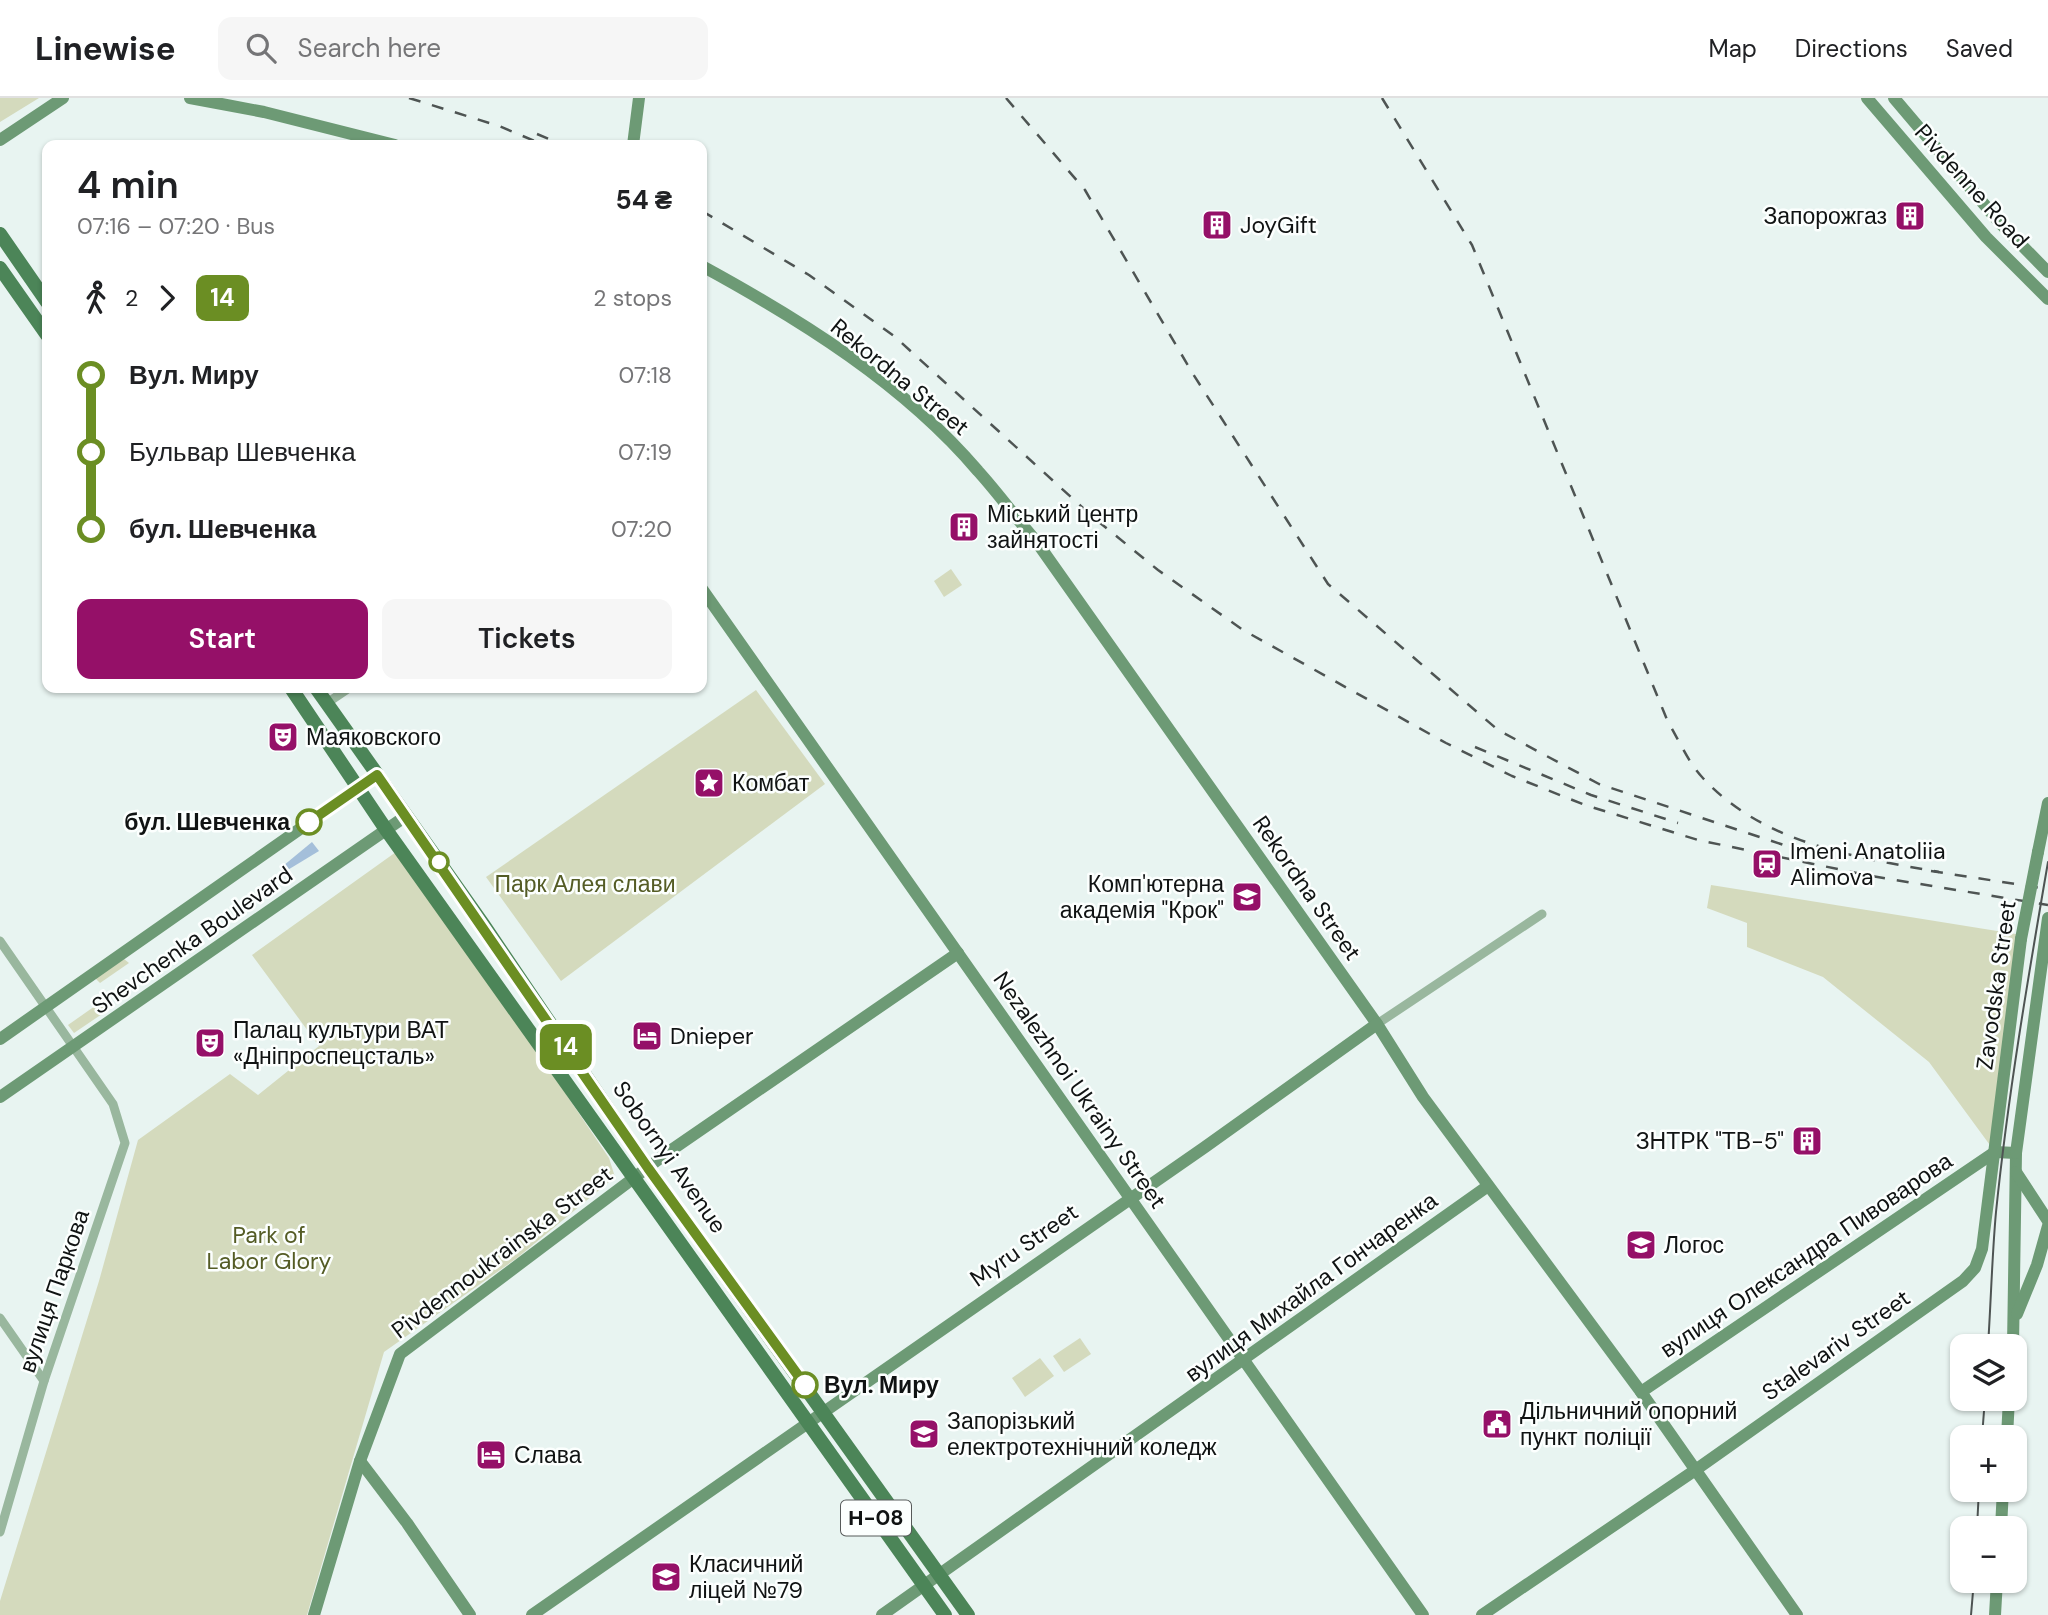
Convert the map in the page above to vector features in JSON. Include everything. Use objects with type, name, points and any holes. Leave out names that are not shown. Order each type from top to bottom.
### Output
[{"type":"main road","points":[[0,233],[42,295]]},
{"type":"main road","points":[[0,268],[42,328]]},
{"type":"main road","name":"Sobornyi Avenue","points":[[294,693],[387,831],[945,1615]]},
{"type":"main road","name":"Sobornyi Avenue","points":[[320,693],[648,1168],[824,1410],[968,1615]]},
{"type":"street","points":[[0,141],[63,98]]},
{"type":"street","points":[[190,98],[264,112],[375,140]]},
{"type":"street","points":[[634,140],[639,98]]},
{"type":"street","name":"Pivdenne Road","points":[[1867,98],[1986,237],[2048,299]]},
{"type":"street","name":"Pivdenne Road","points":[[1894,98],[2000,223],[2048,272]]},
{"type":"street","name":"Rekordna Street","points":[[707,269],[846,354],[926,419],[978,470],[1067,582],[1377,1024],[1423,1097],[1641,1392],[1797,1615]]},
{"type":"street","name":"Nezalezhnoi Ukrainy Street","points":[[707,596],[1423,1615]]},
{"type":"street","points":[[327,703],[342,693]]},
{"type":"street","name":"Shevchenka Boulevard","points":[[0,1039],[377,775]]},
{"type":"street","name":"Zavodska Street","points":[[1995,1152],[2021,939],[2048,803]]},
{"type":"street","name":"Shevchenka Boulevard","points":[[0,1097],[407,816]]},
{"type":"street","name":"Myru Street","points":[[532,1615],[1377,1024],[1542,914]]},
{"type":"street","name":"Zavodska Street","points":[[2013,1334],[2016,1153],[2048,918]]},
{"type":"street","points":[[0,941],[74,1046]]},
{"type":"street","name":"Pivdennoukrainska Street","points":[[314,1615],[360,1461],[400,1354],[635,1177],[958,953]]},
{"type":"street","name":"вулиця Паркова","points":[[0,1532],[44,1381],[125,1143],[113,1104],[74,1046]]},
{"type":"street","points":[[1995,1152],[2016,1153]]},
{"type":"street","name":"вулиця Олександра Пивоварова","points":[[1641,1392],[1995,1152]]},
{"type":"street","name":"Stalevariv Street","points":[[1482,1615],[1694,1471],[1963,1281],[1975,1268],[1982,1249],[1995,1152]]},
{"type":"street","name":"Zavodska Street","points":[[2014,1321],[2037,1265],[2048,1224],[2016,1172]]},
{"type":"street","name":"вулиця Михайла Гончаренка","points":[[882,1615],[1489,1186]]},
{"type":"street","points":[[0,1318],[44,1381]]},
{"type":"street","points":[[360,1461],[407,1523],[470,1615]]},
{"type":"street","points":[[1995,1615],[1996,1593]]},
{"type":"green space","points":[[0,98],[39,98],[0,122]]},
{"type":"green space","points":[[951,569],[962,585],[944,597],[934,581]]},
{"type":"green space","name":"Парк Алея слави","points":[[756,690],[825,784],[561,981],[486,877]]},
{"type":"green space","name":"Park of Labor Glory","points":[[396,852],[477,962],[609,1158],[615,1177],[517,1258],[384,1352],[307,1615],[0,1615],[0,1601],[99,1281],[138,1140],[230,1074],[258,1095],[319,1046],[252,955]]},
{"type":"green space","points":[[1711,885],[2022,935],[1995,1152],[1929,1062],[1823,977],[1747,947],[1747,923],[1707,908]]},
{"type":"green space","points":[[124,959],[129,963],[100,983],[95,978]]},
{"type":"green space","points":[[105,999],[109,1003],[105,1012],[74,1033],[68,1025]]},
{"type":"green space","points":[[1080,1338],[1091,1354],[1064,1372],[1053,1356]]},
{"type":"green space","points":[[1040,1358],[1054,1376],[1025,1397],[1012,1378]]},
{"type":"water","points":[[312,842],[319,851],[286,871],[283,866]]},
{"type":"tram line","points":[[1989,1334],[1995,1229],[2006,1124],[2048,862]]},
{"type":"tram line","points":[[1983,1425],[1984,1411]]},
{"type":"tram line","points":[[1978,1502],[1978,1516]]},
{"type":"tram line","points":[[1971,1615],[1973,1593]]},
{"type":"railway","points":[[409,98],[499,126],[532,140]]},
{"type":"railway","points":[[1006,98],[1085,190],[1193,374],[1328,584],[1498,730],[1599,784],[1808,853]]},
{"type":"railway","points":[[1382,98],[1472,245],[1668,722],[1697,771],[1726,800],[1782,833],[1843,853],[1939,872]]},
{"type":"railway","points":[[537,134],[551,140]]},
{"type":"railway","points":[[707,214],[809,275],[894,336],[1094,518],[1158,570],[1243,630],[1446,743],[1512,776],[1585,805],[1698,840],[1871,876],[2048,905]]},
{"type":"railway","points":[[1475,747],[1591,795],[1678,823]]},
{"type":"railway","points":[[1931,871],[2048,889]]},
{"type":"bus line","name":"14","points":[[309,822],[377,775],[483,924],[648,1168],[805,1385]]},
{"type":"place","name":"Запорожгаз","points":[[1910,216]]},
{"type":"place","name":"JoyGift","points":[[1217,225]]},
{"type":"place","name":"Міський центр зайнятості","points":[[964,527]]},
{"type":"place","name":"Маяковского","points":[[283,737]]},
{"type":"place","name":"Комбат","points":[[709,783]]},
{"type":"place","name":"бул. Шевченка","points":[[309,822]]},
{"type":"place","name":"Imeni Anatoliia Alimova","points":[[1767,864]]},
{"type":"place","name":"Комп'ютерна академія \"Крок\"","points":[[1247,897]]},
{"type":"place","name":"Dnieper","points":[[647,1036]]},
{"type":"place","name":"Палац культури ВАТ «Дніпроспецсталь»","points":[[210,1043]]},
{"type":"place","name":"ЗНТРК \"ТВ-5\"","points":[[1807,1141]]},
{"type":"place","name":"Логос","points":[[1641,1245]]},
{"type":"place","name":"Вул. Миру","points":[[805,1385]]},
{"type":"place","name":"Дільничний опорний пункт поліції","points":[[1497,1424]]},
{"type":"place","name":"Запорізький електротехнічний коледж","points":[[924,1434]]},
{"type":"place","name":"Слава","points":[[491,1455]]},
{"type":"place","name":"Класичний ліцей №79","points":[[666,1577]]}]
